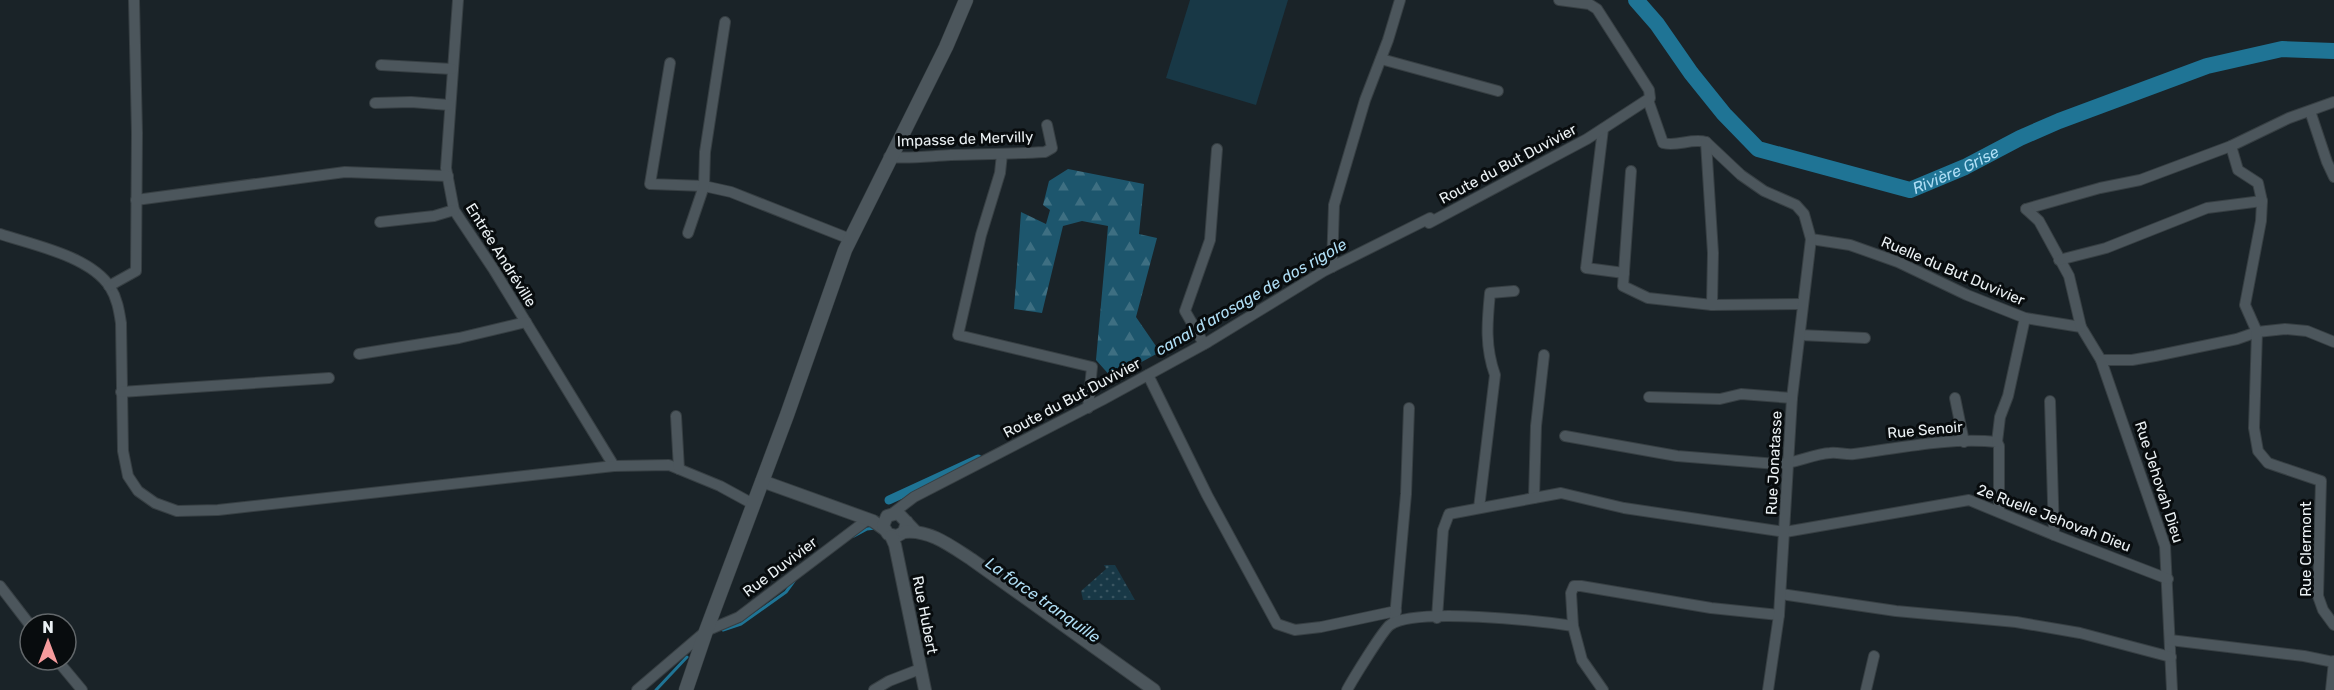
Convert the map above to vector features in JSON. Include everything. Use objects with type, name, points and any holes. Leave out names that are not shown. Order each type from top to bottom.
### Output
[{"type":"main road","points":[[686,690],[850,239],[946,47],[966,0]]},
{"type":"street","points":[[109,285],[136,271],[135,0]]},
{"type":"street","name":"Entrée Andréville","points":[[458,0],[449,105],[447,176],[454,210],[614,466]]},
{"type":"street","points":[[1332,267],[1334,205],[1365,100],[1400,0]]},
{"type":"street","points":[[1559,0],[1590,4],[1597,9],[1649,95],[1663,143],[1706,142],[1741,175],[1764,191],[1797,205],[1804,214],[1811,239]]},
{"type":"street","points":[[688,233],[704,186],[705,152],[725,22]]},
{"type":"street","points":[[1381,59],[1498,91]]},
{"type":"street","points":[[670,63],[650,184],[704,186],[731,192],[850,239]]},
{"type":"street","points":[[381,65],[452,69]]},
{"type":"street","name":"Route du But Duvivier","points":[[898,528],[914,497],[1148,375],[1332,267],[1430,218],[1430,223],[1603,129],[1649,95]]},
{"type":"street","points":[[375,103],[411,102],[449,105]]},
{"type":"street","points":[[2334,102],[2231,146],[2140,180],[2100,188],[2026,209],[2039,221],[2069,276],[2080,327],[2101,360],[2132,360],[2156,356],[2237,339],[2257,332],[2286,329],[2307,331],[2334,342]]},
{"type":"street","points":[[2310,111],[2326,162],[2334,177]]},
{"type":"street","name":"Impasse de Mervilly","points":[[889,157],[1045,152],[1052,148],[1047,125]]},
{"type":"street","points":[[1603,129],[1586,267],[1624,273]]},
{"type":"street","points":[[1706,142],[1713,253],[1712,305]]},
{"type":"street","points":[[2231,146],[2238,170],[2258,183],[2262,201],[2261,221],[2245,305],[2257,332]]},
{"type":"street","points":[[1203,344],[1185,311],[1210,240],[1217,149]]},
{"type":"street","points":[[1002,154],[1000,173],[981,235],[958,335],[1092,367],[1088,408]]},
{"type":"street","points":[[1631,171],[1623,286],[1648,298],[1712,305],[1803,304]]},
{"type":"street","points":[[136,200],[345,172],[447,176]]},
{"type":"street","points":[[2059,260],[2106,248],[2207,208],[2262,201]]},
{"type":"street","points":[[380,222],[434,216],[454,210]]},
{"type":"street","points":[[0,234],[71,258],[93,270],[109,285],[118,303],[121,323],[123,451],[128,476],[138,491],[155,503],[177,511],[218,510],[614,466],[669,465],[720,486],[753,504]]},
{"type":"street","name":"Rue Jonatasse","points":[[1768,690],[1779,615],[1792,398],[1811,239]]},
{"type":"street","name":"Ruelle du But Duvivier","points":[[1811,239],[1850,245],[1898,262],[1967,295],[2025,318],[2080,327]]},
{"type":"street","points":[[1479,508],[1495,375],[1489,357],[1486,332],[1490,293],[1514,291]]},
{"type":"street","points":[[1999,511],[1999,446],[1997,442],[2000,417],[2008,396],[2025,318]]},
{"type":"street","points":[[360,354],[459,338],[526,322]]},
{"type":"street","name":"Rue Clermont","points":[[2257,332],[2254,428],[2258,451],[2268,463],[2320,481],[2318,597],[2323,610],[2334,626]]},
{"type":"street","points":[[1800,335],[1864,338]]},
{"type":"street","points":[[1534,498],[1536,426],[1544,355]]},
{"type":"street","name":"Rue Jehovah Dieu","points":[[2101,360],[2165,546],[2172,690]]},
{"type":"street","points":[[1148,375],[1207,495],[1277,624],[1295,630],[1321,627],[1396,611]]},
{"type":"street","points":[[121,392],[328,378]]},
{"type":"street","points":[[1649,397],[1720,399],[1741,394],[1792,398]]},
{"type":"street","points":[[1955,398],[1964,442]]},
{"type":"street","points":[[2050,401],[2054,535]]},
{"type":"street","points":[[1394,623],[1406,482],[1409,408]]},
{"type":"street","points":[[676,416],[679,469]]},
{"type":"street","points":[[1565,436],[1677,456],[1787,464]]},
{"type":"street","name":"Rue Senoir","points":[[1787,464],[1797,459],[1831,453],[1851,455],[1873,450],[1964,442],[1997,442]]},
{"type":"street","points":[[762,481],[870,521],[944,542],[1154,690]]},
{"type":"street","name":"2e Ruelle Jehovah Dieu","points":[[1437,618],[1443,530],[1449,514],[1561,493],[1624,508],[1785,532],[1958,500],[1977,501],[2054,535],[2168,579]]},
{"type":"street","points":[[870,521],[898,528]]},
{"type":"street","name":"Rue Duvivier","points":[[637,690],[706,631],[739,617],[870,521]]},
{"type":"street","name":"Rue Hubert","points":[[898,528],[925,690]]},
{"type":"street","points":[[0,586],[20,612]]},
{"type":"street","points":[[1604,690],[1582,660],[1573,627],[1570,593],[1574,586],[1711,608],[1779,615]]},
{"type":"street","points":[[1781,594],[1896,611],[2016,622],[2080,633],[2171,657]]},
{"type":"street","points":[[1347,690],[1389,625],[1411,618],[1476,616],[1548,622],[1573,627]]},
{"type":"street","points":[[2170,640],[2334,661],[2331,690]]},
{"type":"street","points":[[1866,690],[1874,657]]},
{"type":"street","points":[[874,690],[888,681],[920,669]]},
{"type":"street","points":[[67,672],[82,690]]},
{"type":"street","points":[[628,690],[648,681]]},
{"type":"shaded area","points":[[1190,0],[1288,0],[1256,105],[1166,78]]},
{"type":"shaded area","points":[[1104,565],[1115,565],[1135,600],[1083,600],[1081,591],[1106,569]]},
{"type":"green space","points":[[1068,169],[1144,184],[1139,234],[1157,238],[1136,317],[1160,352],[1112,378],[1096,360],[1108,226],[1082,221],[1063,226],[1042,313],[1014,309],[1021,212],[1046,224],[1050,210],[1043,205],[1049,181]]},
{"type":"waterway","name":"Rivière Grise","points":[[1636,0],[1657,24],[1691,73],[1724,114],[1758,149],[1910,190],[1965,167],[2020,138],[2059,121],[2207,66],[2282,49],[2334,51]]},
{"type":"waterway","name":"canal d'arosage de dos rigole","points":[[889,500],[978,459]]},
{"type":"waterway","points":[[854,536],[867,529],[876,528]]},
{"type":"waterway","points":[[723,630],[741,624],[786,592],[794,581]]},
{"type":"waterway","points":[[656,690],[687,657]]},
{"type":"water label","name":"La force tranquille","points":[[1043,600]]}]
